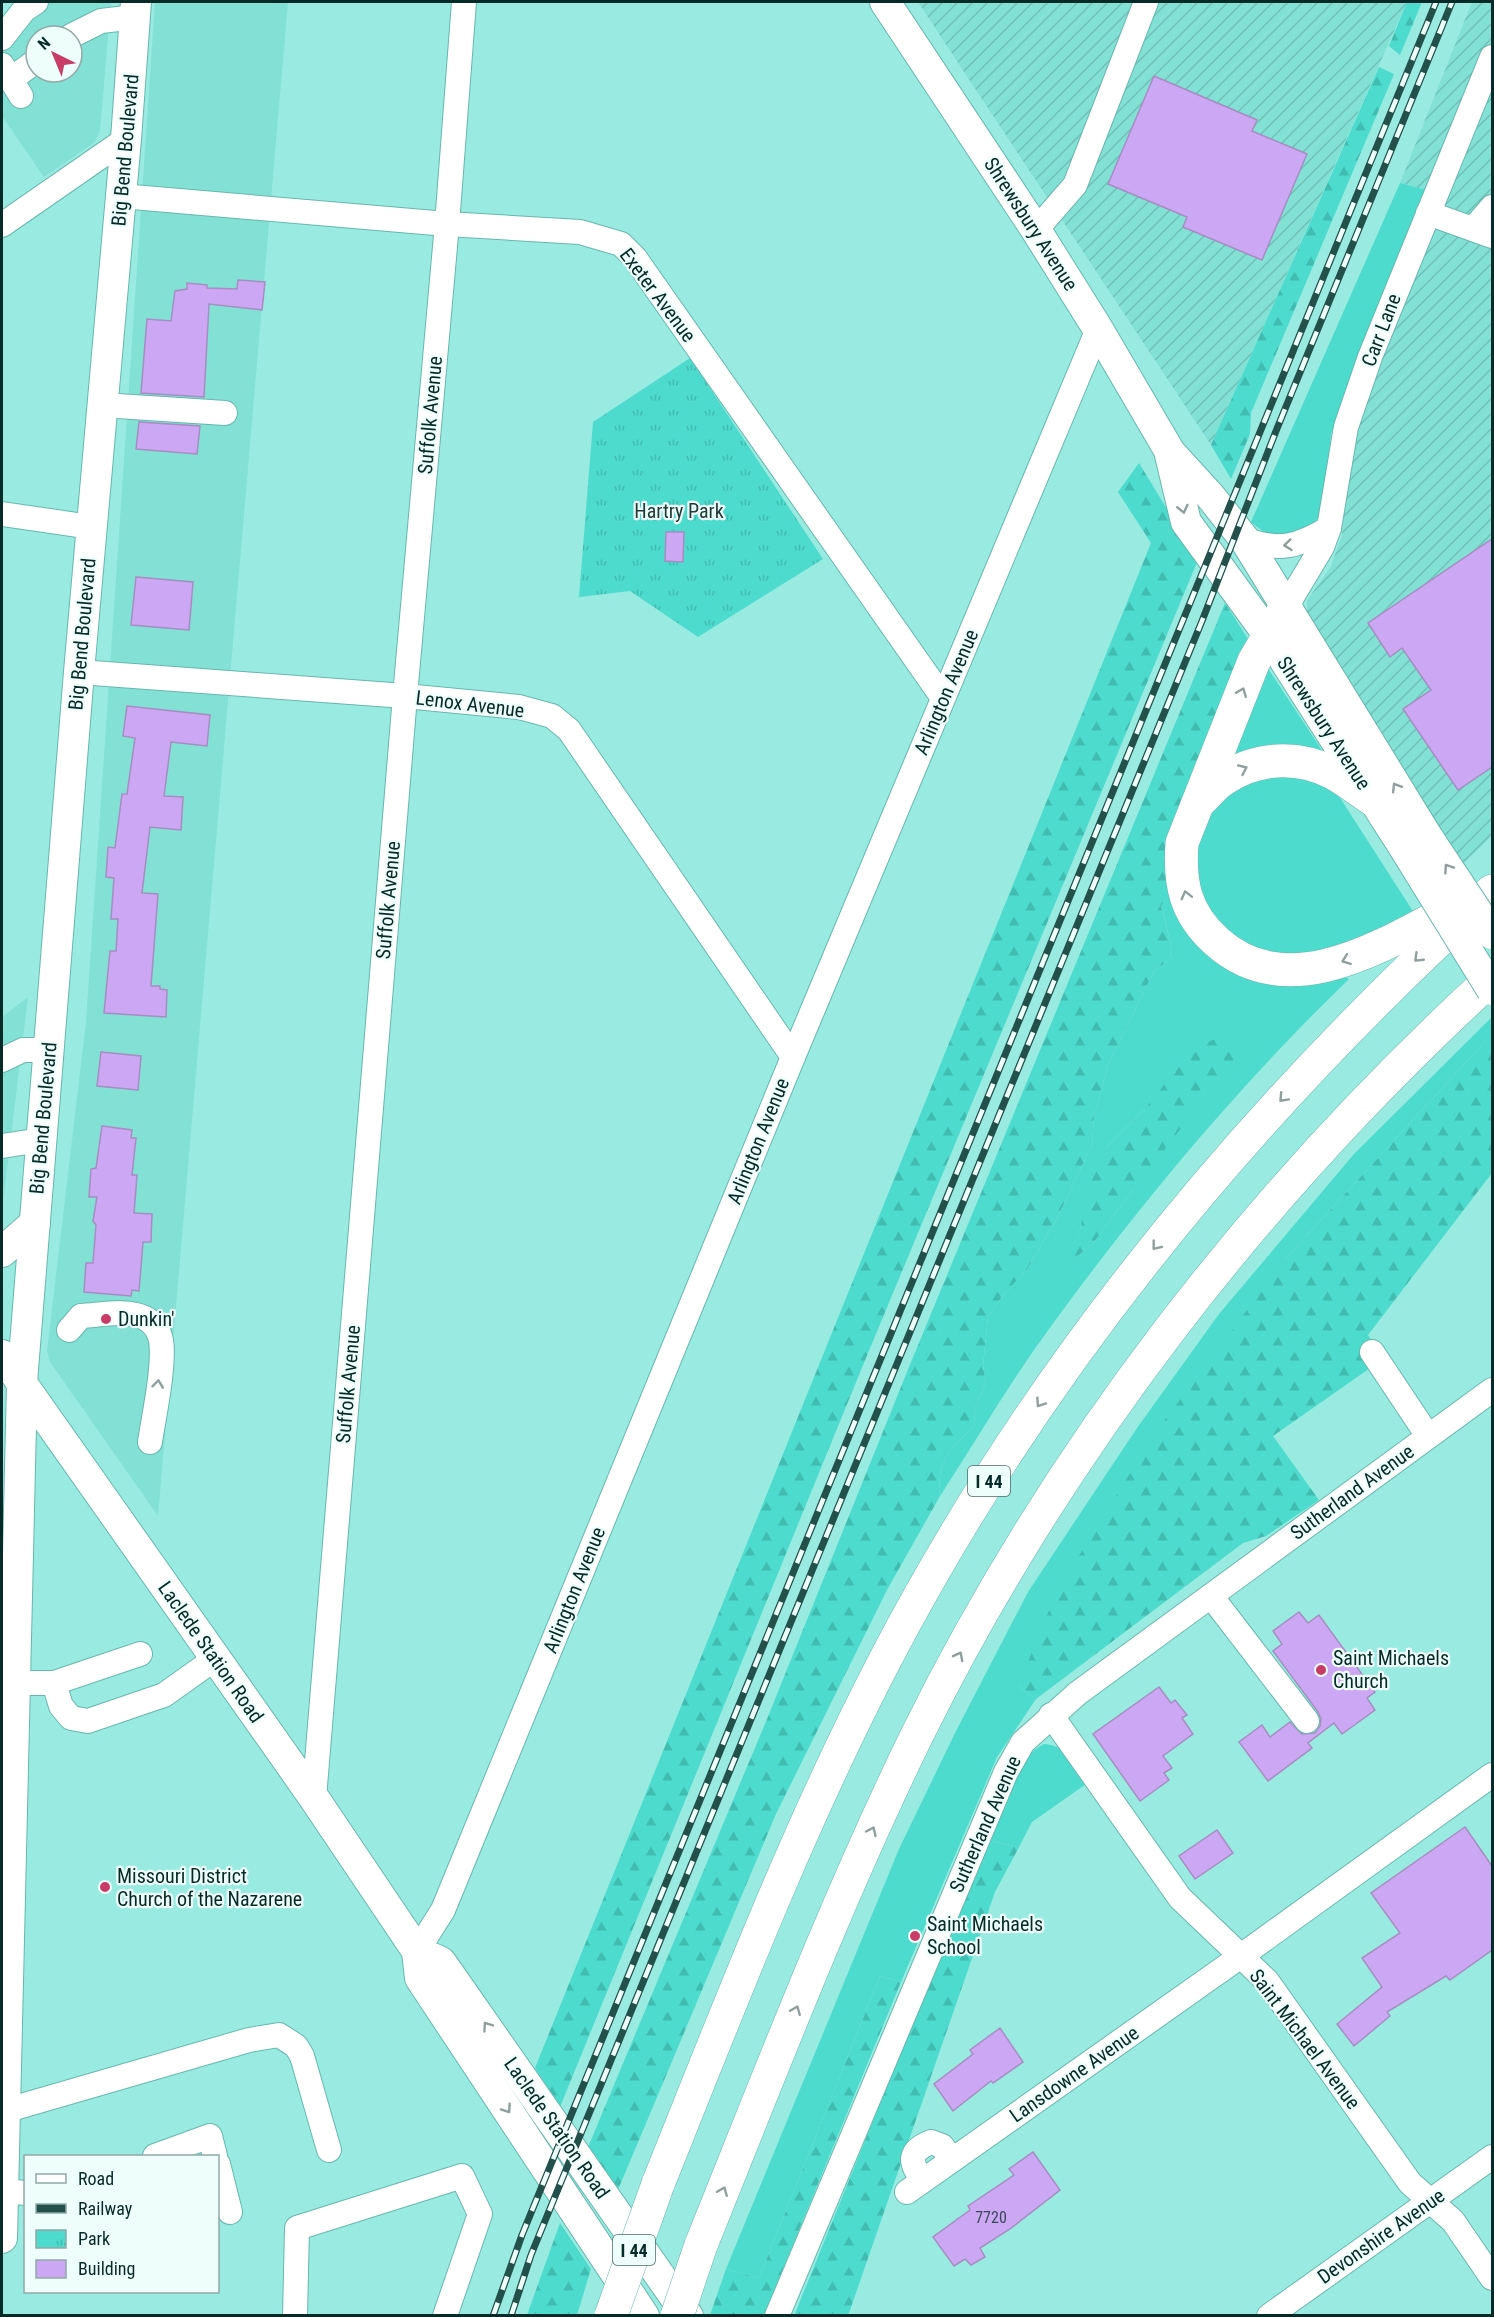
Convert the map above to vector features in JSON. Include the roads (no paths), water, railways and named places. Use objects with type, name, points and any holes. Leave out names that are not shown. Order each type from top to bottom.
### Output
[{"type":"highway","points":[[1286,607],[1254,661],[1182,843],[1180,868],[1187,902],[1203,929],[1229,953],[1263,967],[1297,970],[1337,964],[1373,950],[1492,889]]},
{"type":"highway","points":[[1197,804],[1221,780],[1247,766],[1278,760],[1308,763],[1333,773],[1375,801]]},
{"type":"highway","name":"I 44","points":[[611,2316],[658,2184],[752,1951],[836,1757],[886,1658],[939,1563],[997,1468],[1057,1377],[1192,1200],[1340,1036],[1418,958],[1492,889]]},
{"type":"highway","points":[[677,2316],[701,2245],[871,1832],[918,1732],[964,1645],[1027,1539],[1085,1448],[1150,1356],[1218,1267],[1363,1102],[1492,978]]},
{"type":"main road","name":"Shrewsbury Avenue","points":[[885,2],[1036,230],[1098,329],[1170,452],[1211,497],[1245,540],[1286,607],[1417,845],[1492,990]]},
{"type":"main road","name":"Big Bend Boulevard","points":[[2,2238],[6,2196],[4,2041],[7,1759],[15,1683],[9,1642],[10,1490],[22,1382],[91,527],[136,9]]},
{"type":"main road","name":"Shrewsbury Avenue","points":[[1170,452],[1186,522],[1269,636],[1375,801],[1417,845],[1492,934]]},
{"type":"main road","points":[[2,1252],[35,1223]]},
{"type":"main road","name":"Laclede Station Road","points":[[2,1355],[314,1798],[417,1951],[420,1978],[644,2316]]},
{"type":"main road","name":"Laclede Station Road","points":[[417,1951],[441,1962],[688,2316]]},
{"type":"street","points":[[2,38],[24,10],[36,2]]},
{"type":"street","name":"Suffolk Avenue","points":[[314,1798],[464,2]]},
{"type":"street","points":[[1036,230],[1075,185],[1146,2]]},
{"type":"street","points":[[84,30],[136,9]]},
{"type":"street","name":"Carr Lane","points":[[1286,607],[1322,547],[1329,528],[1346,427],[1370,357],[1492,60]]},
{"type":"street","points":[[11,80],[24,70]]},
{"type":"street","points":[[2,225],[126,139]]},
{"type":"street","name":"Exeter Avenue","points":[[121,196],[447,224],[580,232],[621,244],[634,258],[943,698]]},
{"type":"street","points":[[1428,213],[1483,232],[1492,207]]},
{"type":"street","name":"Arlington Avenue","points":[[417,1951],[443,1910],[793,1057],[1098,329]]},
{"type":"street","points":[[102,405],[225,413]]},
{"type":"street","points":[[2,514],[91,527]]},
{"type":"street","points":[[1245,540],[1264,546],[1292,546],[1308,541],[1329,528]]},
{"type":"street","name":"Lenox Avenue","points":[[79,672],[405,696],[519,707],[552,717],[569,730],[793,1057]]},
{"type":"street","points":[[2,1060],[22,1050],[48,1050]]},
{"type":"street","points":[[2,1146],[41,1140]]},
{"type":"street","points":[[69,1329],[81,1316],[122,1314],[144,1317],[154,1325],[161,1341],[161,1363],[150,1442]]},
{"type":"street","points":[[1372,1352],[1428,1436]]},
{"type":"street","name":"Sutherland Avenue","points":[[777,2316],[1006,1772],[1023,1742],[1051,1715],[1492,1390]]},
{"type":"street","points":[[1211,1596],[1307,1721]]},
{"type":"street","points":[[15,1683],[54,1683],[140,1654]]},
{"type":"street","points":[[54,1683],[60,1707],[71,1718],[88,1721],[164,1695],[216,1658]]},
{"type":"street","name":"Saint Michael Avenue","points":[[1051,1715],[1180,1898],[1267,1981],[1410,2183],[1453,2221],[1492,2278]]},
{"type":"street","name":"Lansdowne Avenue","points":[[915,2186],[913,2155],[920,2146],[931,2142],[942,2146],[952,2160],[1241,1956],[1492,1774]]},
{"type":"street","points":[[4,2111],[249,2040],[279,2035],[296,2046],[302,2056],[329,2150]]},
{"type":"street","points":[[160,2155],[210,2136],[215,2155]]},
{"type":"street","name":"Devonshire Avenue","points":[[1269,2316],[1492,2157]]},
{"type":"street","points":[[219,2168],[230,2212]]},
{"type":"street","points":[[295,2316],[297,2228],[462,2176],[480,2214],[445,2316]]},
{"type":"railway","points":[[493,2316],[522,2235],[1436,2]]},
{"type":"railway","points":[[511,2316],[531,2255],[1202,621],[1276,431],[1452,2]]},
{"type":"place","name":"Dunkin'","points":[[106,1319]]},
{"type":"place","name":"Saint Michaels Church","points":[[1321,1670]]},
{"type":"place","name":"Missouri District Church of the Nazarene","points":[[105,1887]]},
{"type":"place","name":"Saint Michaels School","points":[[915,1936]]},
{"type":"park label","name":"Hartry Park","points":[[679,511]]}]
